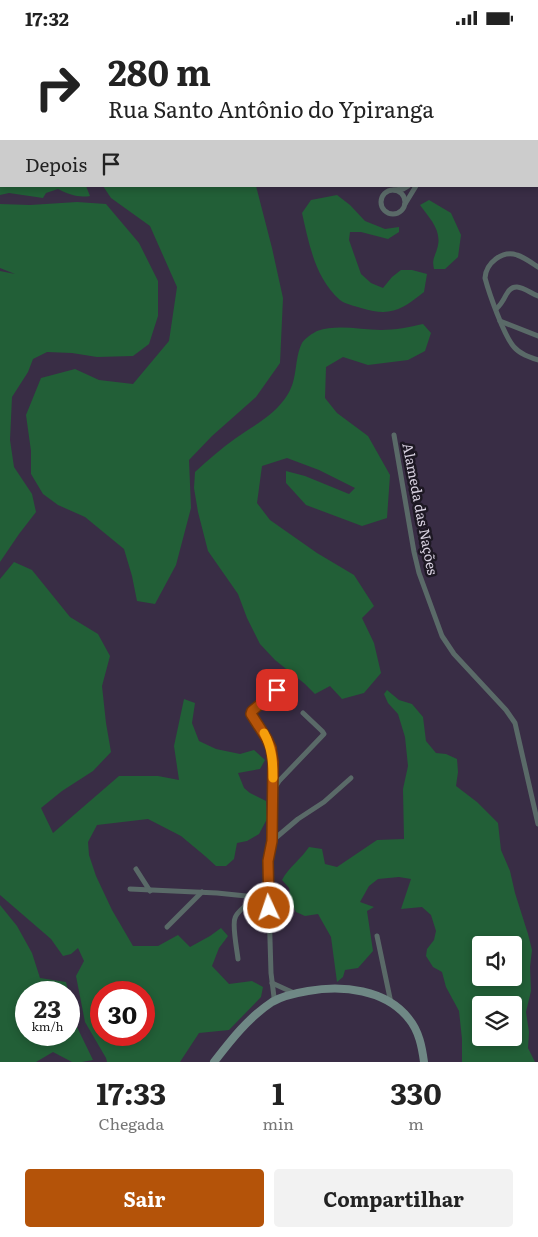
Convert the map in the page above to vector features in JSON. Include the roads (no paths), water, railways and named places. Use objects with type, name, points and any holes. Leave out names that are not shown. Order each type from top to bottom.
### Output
[{"type":"main road","points":[[214,1062],[240,1029],[273,1001],[295,993],[328,988],[349,989],[380,997],[391,1003],[409,1019],[414,1027],[420,1041],[424,1062]]},
{"type":"street","points":[[406,187],[384,195],[381,202],[386,212],[394,214],[400,211],[415,187]]},
{"type":"street","points":[[391,191],[402,194],[405,201],[404,205]]},
{"type":"street","points":[[538,267],[516,254],[509,254],[497,258],[490,264],[485,278],[500,321],[513,346],[528,357],[538,360]]},
{"type":"street","points":[[496,309],[513,287],[520,287],[538,297]]},
{"type":"street","points":[[500,321],[538,337]]},
{"type":"street","name":"Alameda das Nações","points":[[394,435],[419,573],[442,636],[454,654],[506,710],[514,723],[538,824]]},
{"type":"street","points":[[273,1001],[268,861],[272,841],[273,762],[271,748],[265,734],[251,714],[252,711],[277,690]]},
{"type":"street","points":[[272,791],[279,781],[324,735],[303,713]]},
{"type":"street","points":[[272,841],[298,819],[324,802],[351,778]]},
{"type":"street","points":[[136,869],[150,891]]},
{"type":"street","points":[[130,889],[202,892],[256,897],[268,895]]},
{"type":"street","points":[[167,927],[202,892]]},
{"type":"street","points":[[238,959],[234,925],[235,917],[256,897]]},
{"type":"street","points":[[377,936],[391,1003]]},
{"type":"street","points":[[272,983],[295,993]]}]
